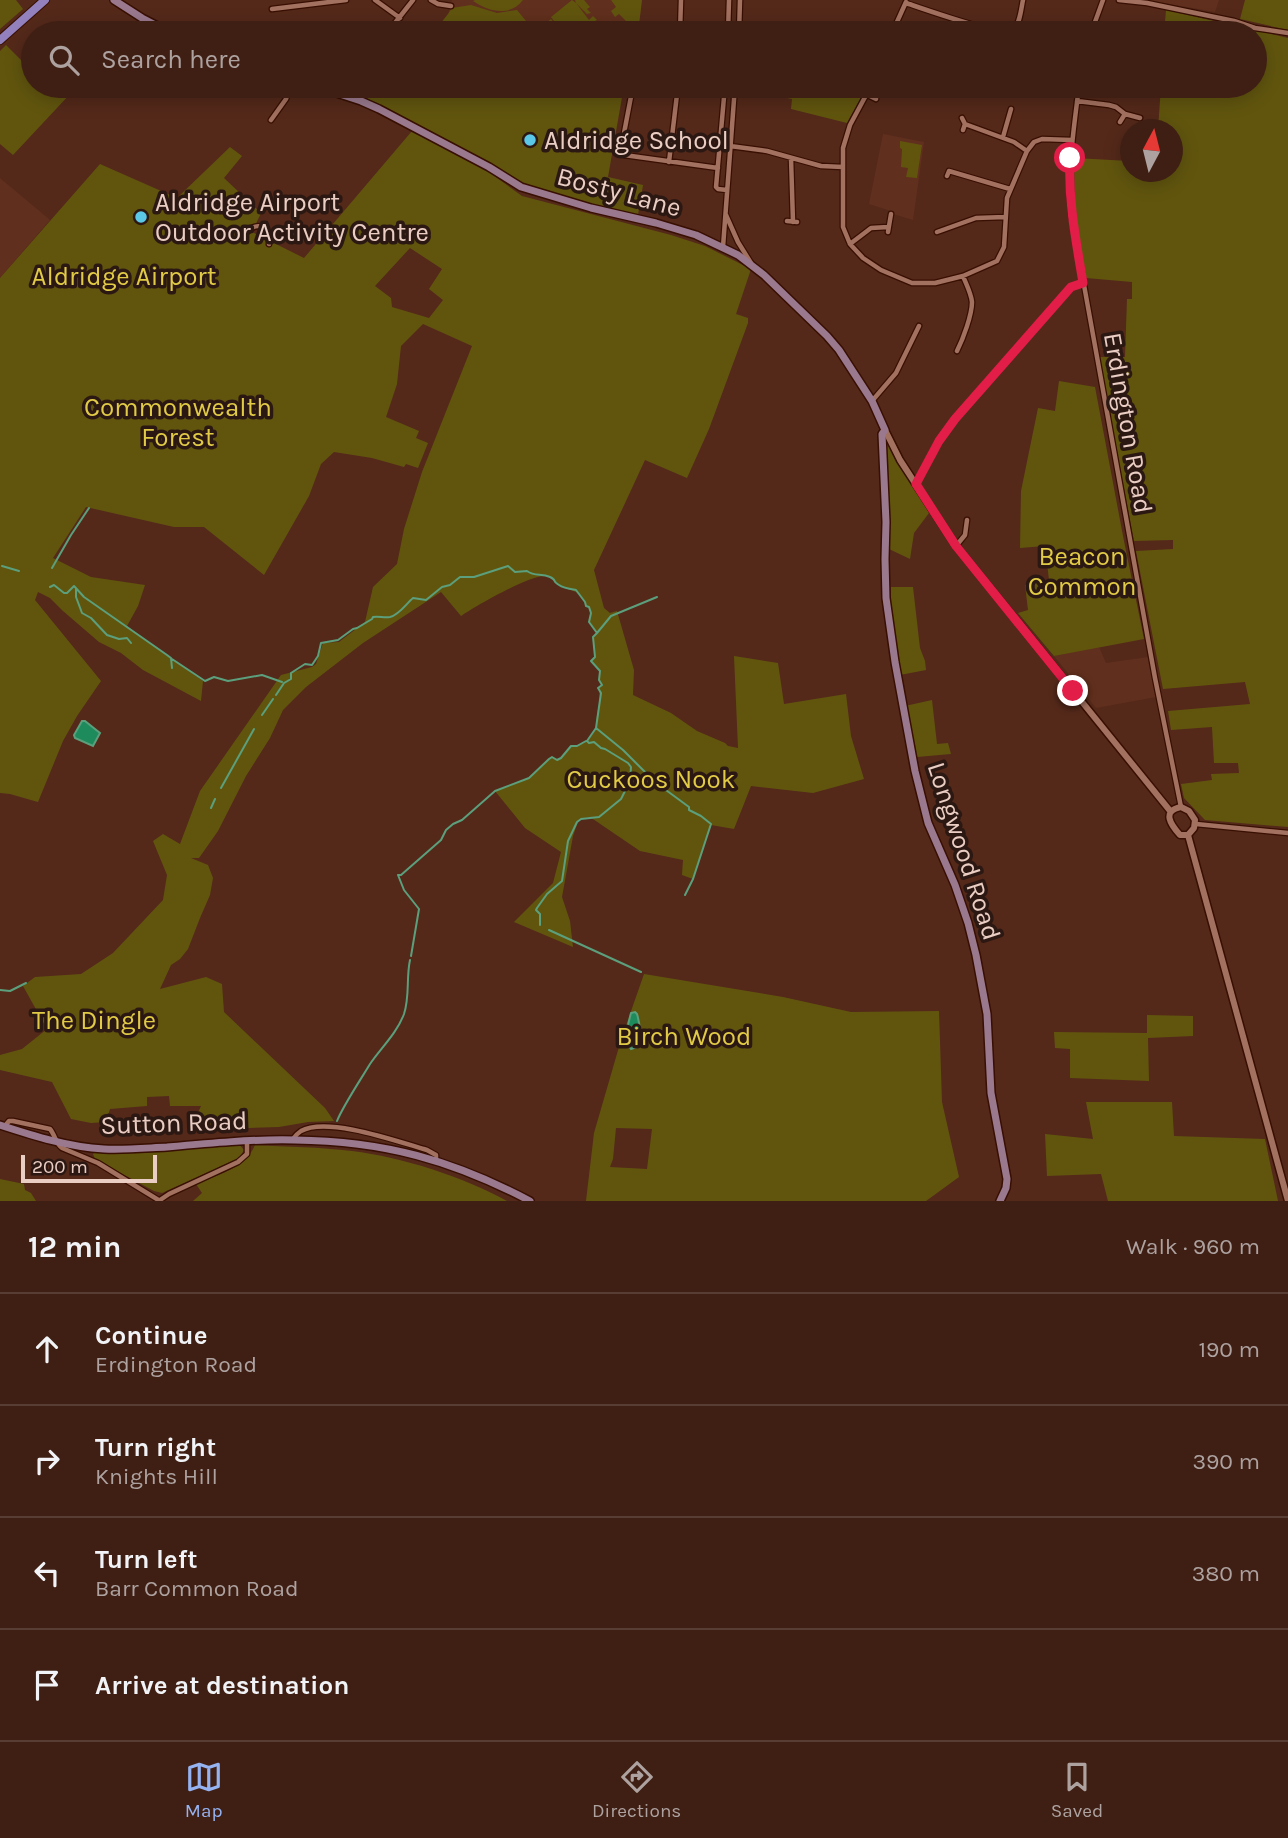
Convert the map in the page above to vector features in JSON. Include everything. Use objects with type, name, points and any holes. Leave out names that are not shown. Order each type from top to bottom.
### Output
[{"type":"main road","points":[[21,21],[45,0]]},
{"type":"main road","points":[[114,0],[148,21]]},
{"type":"main road","points":[[0,40],[21,21]]},
{"type":"main road","name":"Bosty Lane","points":[[351,98],[379,109],[489,167],[521,187],[591,208],[696,234],[753,265],[839,350],[872,401],[885,430]]},
{"type":"main road","name":"Longwood Road","points":[[885,430],[882,434],[886,522],[885,582],[889,624],[905,720],[928,822],[968,923],[984,998],[991,1093],[1007,1180],[1000,1201]]},
{"type":"main road","name":"Sutton Road","points":[[2,1125],[37,1137],[92,1148],[137,1149],[292,1140],[368,1145],[436,1160],[479,1175],[530,1201]]},
{"type":"street","points":[[272,9],[346,0]]},
{"type":"street","points":[[375,0],[400,18]]},
{"type":"street","points":[[397,21],[413,0]]},
{"type":"street","points":[[431,0],[451,6]]},
{"type":"street","points":[[680,21],[681,0]]},
{"type":"street","points":[[728,21],[729,0]]},
{"type":"street","points":[[739,21],[740,0]]},
{"type":"street","points":[[1018,21],[1023,0]]},
{"type":"street","points":[[1095,21],[1103,0]]},
{"type":"street","points":[[1119,0],[1234,21]]},
{"type":"street","points":[[897,21],[906,1],[960,21]]},
{"type":"street","points":[[1267,29],[1288,33]]},
{"type":"street","points":[[271,120],[286,98]]},
{"type":"street","points":[[631,98],[621,152],[627,157],[718,168]]},
{"type":"street","points":[[668,162],[676,98]]},
{"type":"street","points":[[724,98],[716,187],[727,190]]},
{"type":"street","points":[[723,247],[734,98]]},
{"type":"street","points":[[864,98],[843,148],[843,227],[850,244],[863,258],[881,270],[912,283],[935,283],[963,276],[997,261],[1004,247],[1007,198],[1027,151],[1034,142],[1042,139],[1072,140]]},
{"type":"street","name":"Erdington Road","points":[[1078,98],[1072,140],[1070,204],[1155,678],[1181,807]]},
{"type":"street","points":[[1077,102],[1116,107],[1125,114],[1140,118]]},
{"type":"street","points":[[1003,138],[1011,109]]},
{"type":"street","points":[[1122,119],[1125,114]]},
{"type":"street","points":[[962,118],[964,127],[1014,142],[1027,151]]},
{"type":"street","points":[[730,146],[767,151],[817,165],[843,167]]},
{"type":"street","points":[[791,158],[792,222]]},
{"type":"street","points":[[947,176],[949,171],[1010,189]]},
{"type":"street","points":[[725,214],[753,265]]},
{"type":"street","points":[[850,244],[871,228],[888,229],[891,214]]},
{"type":"street","points":[[936,231],[976,218],[1005,217]]},
{"type":"street","points":[[246,233],[255,226],[260,226],[270,237],[269,244]]},
{"type":"street","points":[[957,351],[972,306],[963,276]]},
{"type":"street","points":[[916,484],[939,441],[955,419],[1071,287],[1083,283]]},
{"type":"street","points":[[872,401],[896,373],[919,326]]},
{"type":"street","points":[[954,340],[961,342]]},
{"type":"street","points":[[885,430],[900,460],[956,546],[1171,811]]},
{"type":"street","points":[[956,546],[965,535],[967,520]]},
{"type":"street","points":[[1188,835],[1180,835],[1172,826],[1169,817],[1171,811],[1181,807],[1189,811],[1196,824]]},
{"type":"street","points":[[1196,824],[1288,833]]},
{"type":"street","points":[[1188,835],[1196,824]]},
{"type":"street","points":[[1188,835],[1288,1199]]},
{"type":"street","name":"Sutton Road","points":[[292,1140],[299,1132],[309,1128],[342,1128],[427,1150],[436,1155],[436,1160]]},
{"type":"street","points":[[58,1142],[62,1148],[88,1158],[160,1201],[169,1194],[238,1162],[247,1154],[247,1141]]},
{"type":"street","points":[[88,1158],[92,1148]]},
{"type":"shaded area","points":[[452,0],[642,0],[639,21],[442,21],[448,14]]},
{"type":"shaded area","points":[[1146,0],[1219,0],[1215,12]]},
{"type":"shaded area","points":[[883,134],[924,142],[913,220],[869,204]]},
{"type":"shaded area","points":[[0,178],[50,220],[0,278]]},
{"type":"shaded area","points":[[1099,647],[1106,663],[1148,657],[1156,697],[1096,708],[1054,656]]},
{"type":"shaded area","points":[[82,721],[100,733],[93,746],[75,738]]},
{"type":"shaded area","points":[[635,1012],[640,1030],[637,1047],[631,1049],[627,1031],[631,1013]]},
{"type":"green space","points":[[0,0],[16,0],[23,9],[0,29]]},
{"type":"green space","points":[[523,0],[512,9],[499,11],[486,8],[473,1]]},
{"type":"green space","points":[[572,0],[589,20],[593,16],[597,20],[554,21],[551,17]]},
{"type":"green space","points":[[575,0],[584,0],[591,13],[587,14]]},
{"type":"green space","points":[[611,0],[642,0],[639,21],[626,21],[619,14],[615,17],[611,11],[616,7]]},
{"type":"green space","points":[[1245,0],[1288,0],[1288,30],[1267,25],[1267,21],[1240,19]]},
{"type":"green space","points":[[471,5],[497,13],[517,10],[526,21],[442,21],[452,8]]},
{"type":"green space","points":[[1166,10],[1214,21],[1165,21]]},
{"type":"green space","points":[[1267,33],[1288,38],[1288,827],[1205,820],[1184,798],[1181,784],[1212,780],[1211,774],[1239,773],[1238,763],[1214,763],[1212,727],[1171,730],[1168,711],[1250,704],[1245,682],[1163,689],[1136,551],[1173,549],[1173,540],[1134,541],[1099,357],[1125,357],[1127,299],[1132,299],[1132,282],[1086,278],[1075,212],[1074,158],[1120,160],[1120,182],[1183,182],[1183,119],[1159,119],[1160,98],[1267,98]]},
{"type":"green space","points":[[6,45],[21,60],[21,98],[66,98],[13,155],[0,144],[0,51]]},
{"type":"green space","name":"Aldridge School","points":[[366,98],[622,98],[608,177],[643,185],[638,215],[523,184]]},
{"type":"green space","points":[[787,98],[861,98],[847,123],[791,109],[792,99]]},
{"type":"green space","points":[[412,131],[486,170],[522,196],[671,235],[705,246],[751,269],[736,314],[748,318],[748,323],[709,429],[687,478],[645,460],[594,570],[604,608],[610,613],[617,611],[634,670],[633,695],[671,713],[697,731],[738,748],[734,656],[778,663],[784,704],[846,694],[851,736],[864,779],[813,793],[751,786],[734,829],[711,825],[693,879],[682,875],[683,860],[640,851],[590,817],[579,819],[573,836],[562,897],[570,921],[573,947],[514,922],[553,883],[561,852],[525,828],[495,791],[529,778],[549,759],[561,758],[571,746],[583,743],[592,735],[596,727],[600,695],[598,688],[602,685],[599,680],[600,671],[591,661],[595,657],[593,637],[597,632],[589,622],[589,607],[581,597],[545,576],[516,586],[461,616],[441,592],[363,643],[306,687],[283,710],[218,831],[199,858],[191,858],[208,865],[213,878],[210,895],[188,949],[171,965],[160,989],[206,977],[222,984],[224,1012],[325,1108],[334,1121],[279,1127],[190,1130],[201,1106],[170,1106],[169,1096],[147,1097],[147,1106],[110,1109],[106,1122],[91,1123],[71,1119],[52,1082],[0,1070],[0,1055],[22,1049],[47,1029],[23,986],[35,977],[81,974],[113,953],[163,900],[167,875],[153,841],[163,834],[180,844],[200,791],[281,675],[312,667],[316,664],[323,643],[339,642],[365,622],[373,587],[397,564],[404,529],[422,472],[472,346],[423,324],[401,346],[397,384],[386,417],[419,431],[416,438],[428,443],[418,468],[334,452],[321,464],[309,496],[264,575],[204,527],[174,527],[86,507],[53,558],[91,577],[145,585],[127,626],[203,681],[201,701],[143,670],[121,653],[99,642],[50,598],[38,592],[35,600],[101,681],[63,741],[38,802],[0,793],[0,278],[100,164],[177,198],[230,147],[242,156],[224,178],[261,213],[252,232],[304,258]],"holes":[[[410,248],[442,269],[429,289],[443,300],[429,318],[392,307],[391,298],[375,286]]]},
{"type":"green space","points":[[900,141],[922,145],[917,178],[906,177],[908,168],[901,167]]},
{"type":"green space","name":"Beacon Common","points":[[1059,381],[1095,387],[1144,639],[1054,656],[1018,613],[1028,610],[1025,585],[1049,580],[1045,546],[1020,548],[1021,491],[1038,408],[1055,411]]},
{"type":"green space","points":[[886,443],[889,443],[929,513],[914,533],[910,559],[889,549]]},
{"type":"green space","points":[[891,587],[913,587],[920,648],[926,670],[900,675]]},
{"type":"green space","points":[[932,700],[937,744],[948,743],[951,754],[917,757],[905,706]]},
{"type":"green space","name":"Birch Wood","points":[[644,974],[783,997],[851,1012],[939,1011],[942,1102],[959,1177],[926,1201],[586,1201],[594,1133],[621,1040]],"holes":[[[616,1128],[652,1129],[647,1169],[610,1167]]]},
{"type":"green space","points":[[1147,1015],[1193,1016],[1193,1036],[1148,1038],[1149,1081],[1070,1078],[1070,1049],[1055,1048],[1054,1032],[1147,1033]]},
{"type":"green space","points":[[1086,1102],[1172,1102],[1174,1136],[1265,1139],[1278,1201],[1108,1201],[1101,1174],[1047,1176],[1045,1134],[1093,1139]]},
{"type":"green space","points":[[239,1144],[244,1150],[239,1158],[162,1193],[95,1159],[93,1154],[96,1151]]},
{"type":"green space","points":[[255,1145],[340,1150],[391,1158],[452,1176],[507,1201],[193,1201],[202,1193],[196,1184],[238,1165]]},
{"type":"green space","points":[[0,1179],[24,1184],[25,1190],[31,1193],[36,1201],[0,1201]]},
{"type":"waterway","points":[[52,568],[89,508]]},
{"type":"waterway","points":[[2,566],[19,571]]},
{"type":"waterway","points":[[276,695],[284,683],[291,679],[291,673],[305,664],[312,665],[318,656],[321,643],[338,640],[373,617],[393,616],[413,598],[426,600],[460,577],[474,577],[508,566],[515,572],[527,571],[547,576],[561,586],[576,590],[589,607],[589,622],[597,633],[593,637],[595,657],[591,661],[600,671],[599,680],[602,685],[598,688],[601,693],[596,728],[587,741],[594,742],[628,763],[631,767],[630,781],[621,799],[599,817],[577,822],[568,841],[562,881],[547,894],[536,910],[540,914],[540,925]]},
{"type":"waterway","points":[[50,587],[54,585],[67,593],[74,586],[84,597],[171,658],[172,668]]},
{"type":"waterway","points":[[76,589],[82,613],[91,618],[107,635],[119,639],[127,638],[131,643]]},
{"type":"waterway","points":[[597,633],[611,616],[657,597]]},
{"type":"waterway","points":[[172,659],[205,681],[214,677],[228,681],[262,675],[282,682]]},
{"type":"waterway","points":[[262,715],[273,699]]},
{"type":"waterway","points":[[596,728],[655,782],[711,824],[685,895]]},
{"type":"waterway","points":[[221,788],[254,729]]},
{"type":"waterway","points":[[411,956],[419,909],[404,890],[398,875],[441,840],[446,830],[462,820],[495,791],[529,778],[552,757],[557,760],[571,746],[586,741]]},
{"type":"waterway","points":[[211,808],[215,799]]},
{"type":"waterway","points":[[549,930],[641,972]]},
{"type":"waterway","points":[[337,1121],[370,1064],[401,1021],[407,1000],[410,960]]},
{"type":"waterway","points":[[0,990],[10,991],[26,983]]},
{"type":"place","name":"Aldridge School","points":[[530,140]]},
{"type":"place","name":"Aldridge Airport Outdoor Activity Centre","points":[[141,217]]},
{"type":"route","points":[[1070,158],[1071,214],[1083,283],[1071,287],[955,419],[939,441],[916,484],[956,546],[1073,691]]},
{"type":"park label","name":"Aldridge Airport","points":[[124,276]]},
{"type":"park label","name":"Commonwealth Forest","points":[[178,422]]},
{"type":"park label","name":"Cuckoos Nook","points":[[651,779]]},
{"type":"park label","name":"The Dingle","points":[[94,1020]]}]
